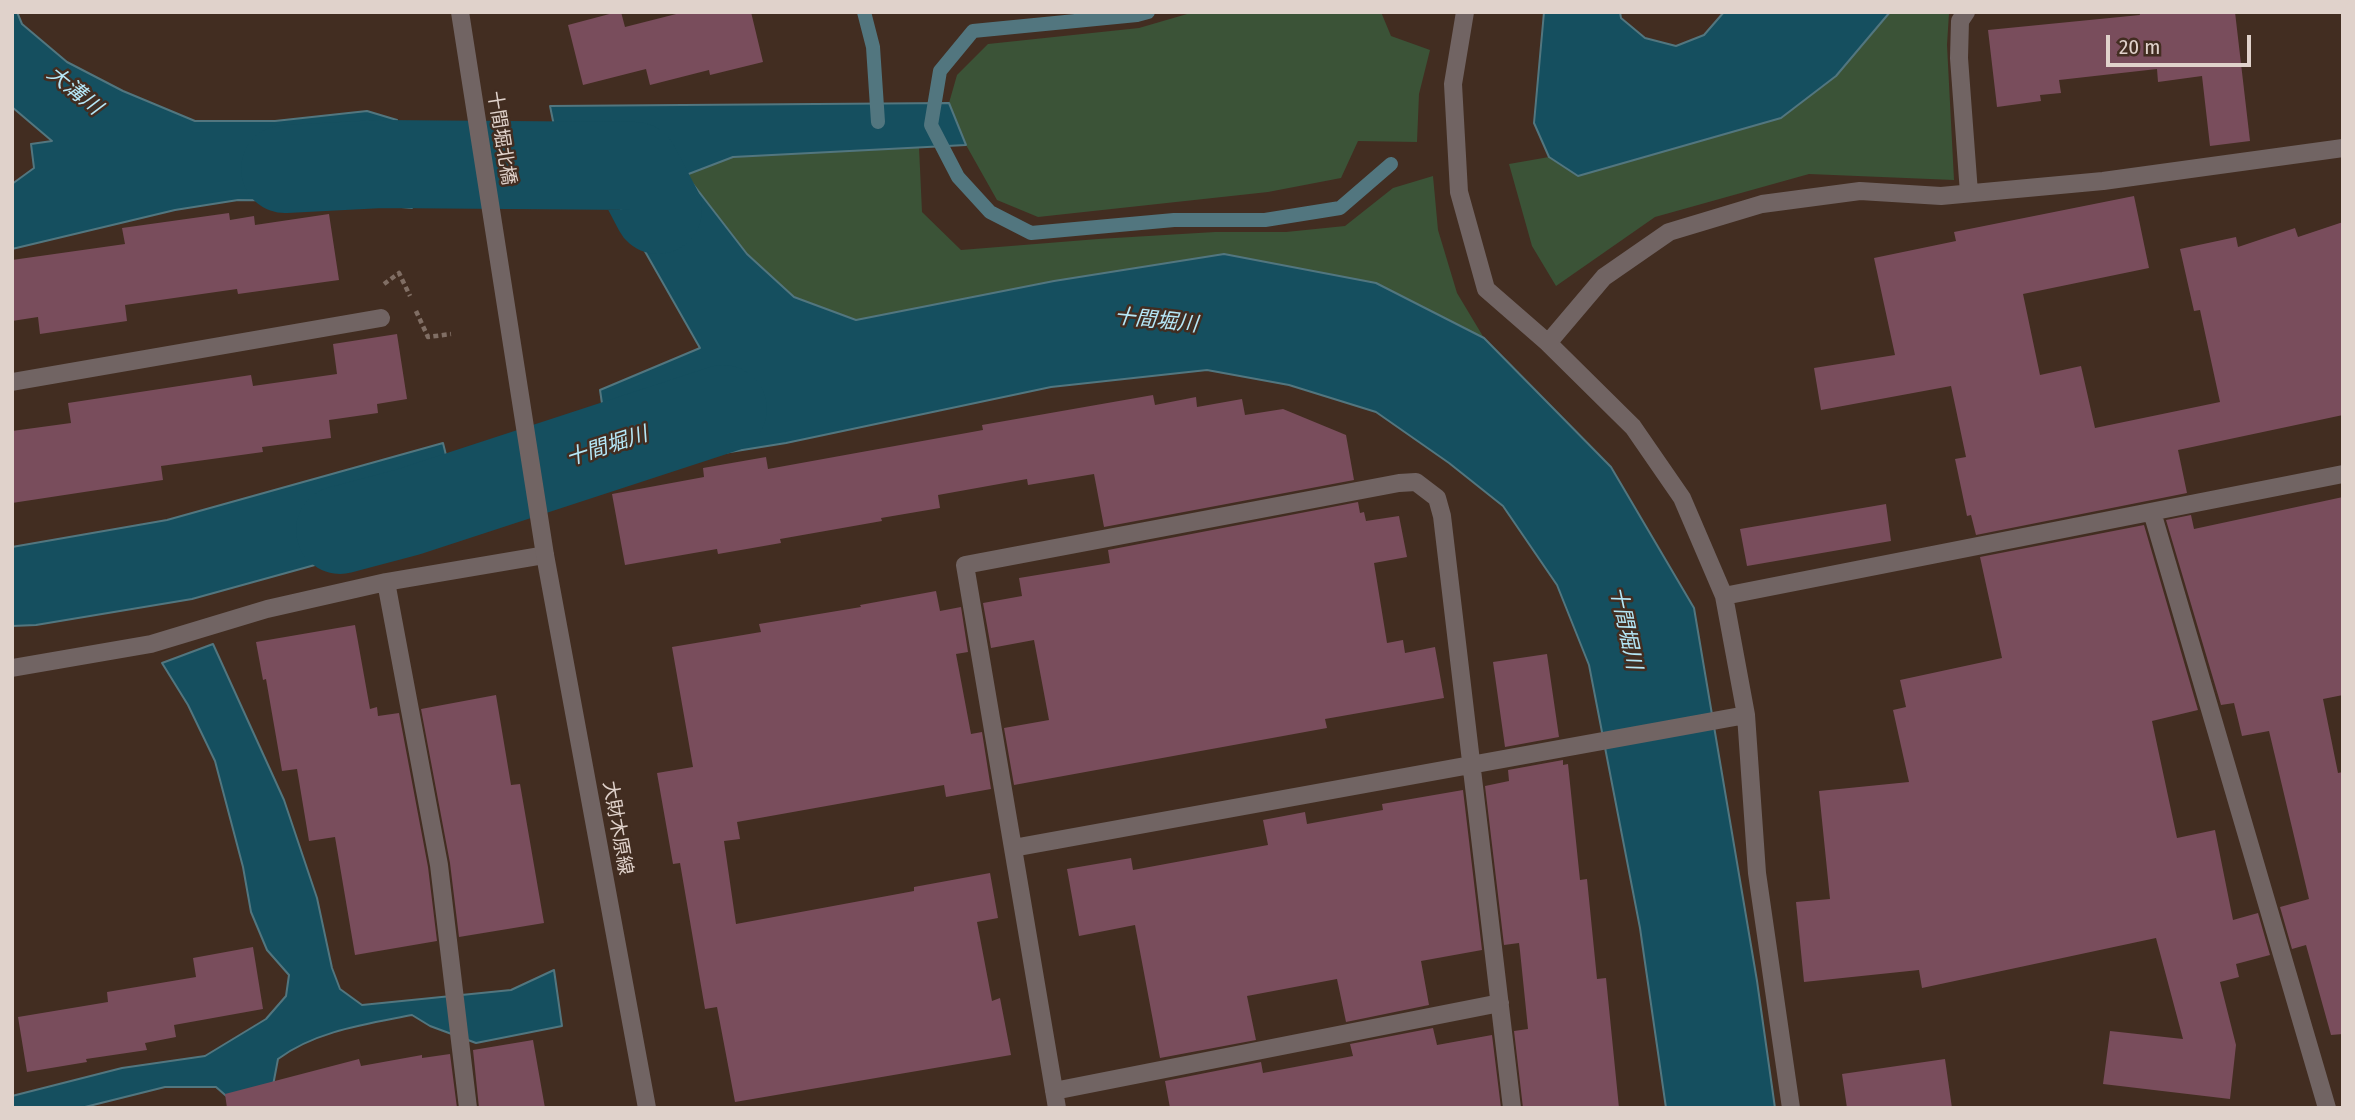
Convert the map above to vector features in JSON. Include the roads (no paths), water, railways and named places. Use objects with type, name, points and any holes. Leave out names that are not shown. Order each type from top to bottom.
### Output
[{"type":"street","name":"十間堀北橋","points":[[460,12],[516,370]]},
{"type":"street","points":[[1465,12],[1453,84],[1459,192],[1486,289],[1548,343],[1633,427],[1682,498],[1724,596],[1746,715],[1757,873],[1791,1108]]},
{"type":"street","points":[[1966,12],[1960,21],[1959,58],[1969,193]]},
{"type":"street","points":[[1548,343],[1604,277],[1669,232],[1762,204],[1860,191],[1941,196],[2103,181],[2343,148]]},
{"type":"street","points":[[12,382],[381,317]]},
{"type":"street","name":"大財木原線","points":[[516,370],[545,555],[647,1108]]},
{"type":"street","points":[[1724,596],[2343,474]]},
{"type":"street","points":[[1500,1003],[1056,1100],[965,565],[1399,483],[1416,482],[1437,498],[1472,764],[1500,1003],[1512,1108]]},
{"type":"street","points":[[2152,512],[2327,1108]]},
{"type":"street","points":[[12,668],[151,644],[267,609],[386,582],[545,555]]},
{"type":"street","points":[[386,582],[439,865],[468,1108]]},
{"type":"street","points":[[1013,848],[1746,715]]},
{"type":"water","name":"大溝川","points":[[12,12],[17,12],[22,24],[67,62],[123,91],[195,121],[275,121],[367,111],[397,120],[412,208],[339,201],[238,200],[175,210],[12,249],[12,184],[34,168],[31,144],[52,141],[12,107]]},
{"type":"water","points":[[1544,12],[1620,12],[1621,18],[1645,38],[1676,46],[1704,35],[1724,12],[1890,12],[1836,76],[1781,118],[1578,176],[1549,157],[1534,123]]},
{"type":"water","points":[[949,103],[966,145],[733,157],[686,175],[747,254],[794,297],[856,320],[1054,281],[1224,254],[1376,283],[1484,338],[1611,467],[1694,608],[1757,981],[1775,1108],[1666,1108],[1640,928],[1589,665],[1557,585],[1503,506],[1449,463],[1376,412],[1289,385],[1207,370],[1051,387],[786,443],[612,471],[600,390],[700,348],[614,197],[567,190],[550,106]]},
{"type":"water","points":[[443,443],[463,524],[192,599],[36,625],[12,626],[12,547],[167,520]]},
{"type":"water","points":[[213,644],[284,800],[317,898],[332,968],[340,989],[362,1005],[511,990],[554,970],[562,1026],[476,1043],[430,1026],[412,1015],[360,1025],[308,1042],[278,1059],[271,1096],[240,1108],[216,1087],[165,1087],[81,1108],[12,1108],[12,1096],[122,1068],[205,1056],[266,1019],[286,996],[289,975],[267,950],[251,912],[243,867],[215,761],[188,705],[162,663]]},
{"type":"waterway","points":[[864,12],[873,47],[878,122]]},
{"type":"waterway","points":[[1148,12],[973,31],[940,71],[931,125],[958,177],[990,212],[1031,233],[1174,220],[1265,220],[1340,208],[1391,164]]},
{"type":"waterway","points":[[285,169],[381,164],[635,166],[658,210]]},
{"type":"waterway","name":"十間堀川","points":[[340,530],[408,512],[723,409]]}]
